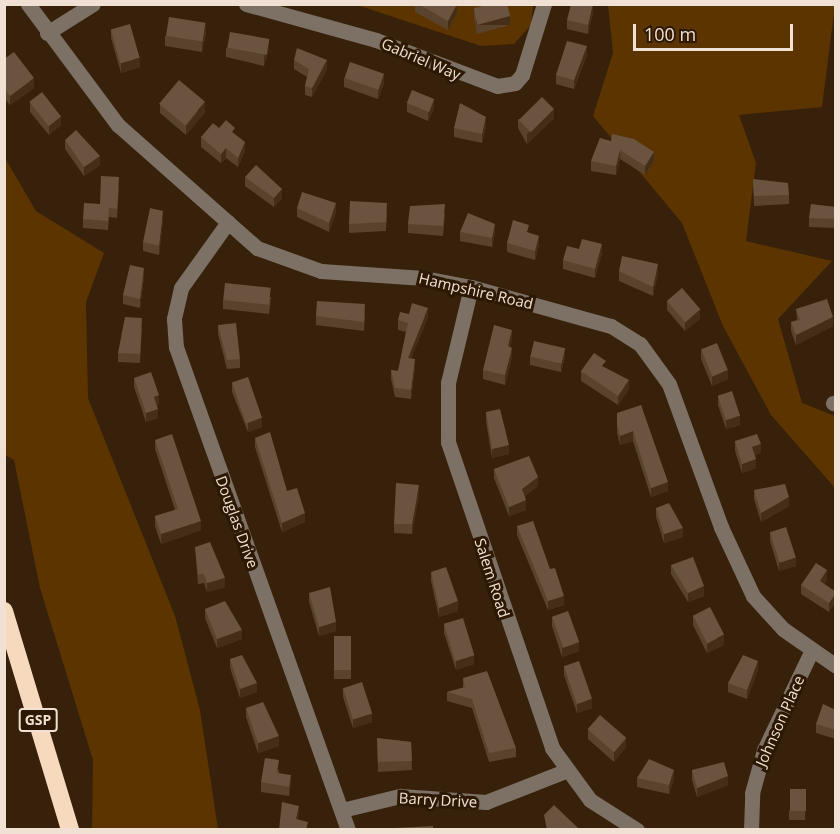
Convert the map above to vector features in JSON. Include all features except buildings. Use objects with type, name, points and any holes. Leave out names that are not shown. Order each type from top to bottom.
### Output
[{"type":"highway","name":"GSP","points":[[4,611],[70,830]]},
{"type":"street","name":"Hampshire Road","points":[[28,4],[47,33],[118,125],[257,248],[297,265],[471,287],[611,326],[651,356],[669,384],[740,574],[767,613],[812,650],[836,666]]},
{"type":"street","points":[[47,33],[93,4]]},
{"type":"street","name":"Gabriel Way","points":[[246,4],[376,40],[496,86],[515,83],[522,75],[544,4]]},
{"type":"street","name":"Douglas Drive","points":[[228,222],[181,288],[175,341],[348,830]]},
{"type":"street","name":"Salem Road","points":[[471,287],[448,383],[448,442],[497,598],[565,771],[590,800],[637,830]]},
{"type":"street","name":"Johnson Place","points":[[751,830],[759,765],[812,650]]},
{"type":"street","name":"Barry Drive","points":[[342,810],[400,796],[486,802],[565,771]]},
{"type":"shaded area","points":[[357,5],[533,5],[531,25],[514,44],[481,46]]},
{"type":"shaded area","points":[[608,5],[835,5],[822,107],[739,115],[756,163],[746,241],[832,261],[778,319],[802,403],[835,416],[835,488],[771,415],[723,326],[682,223],[593,116],[613,53]]},
{"type":"shaded area","points":[[5,158],[36,211],[104,253],[86,302],[88,398],[175,616],[200,710],[218,829],[92,829],[93,760],[40,588],[14,460],[5,455]]}]
